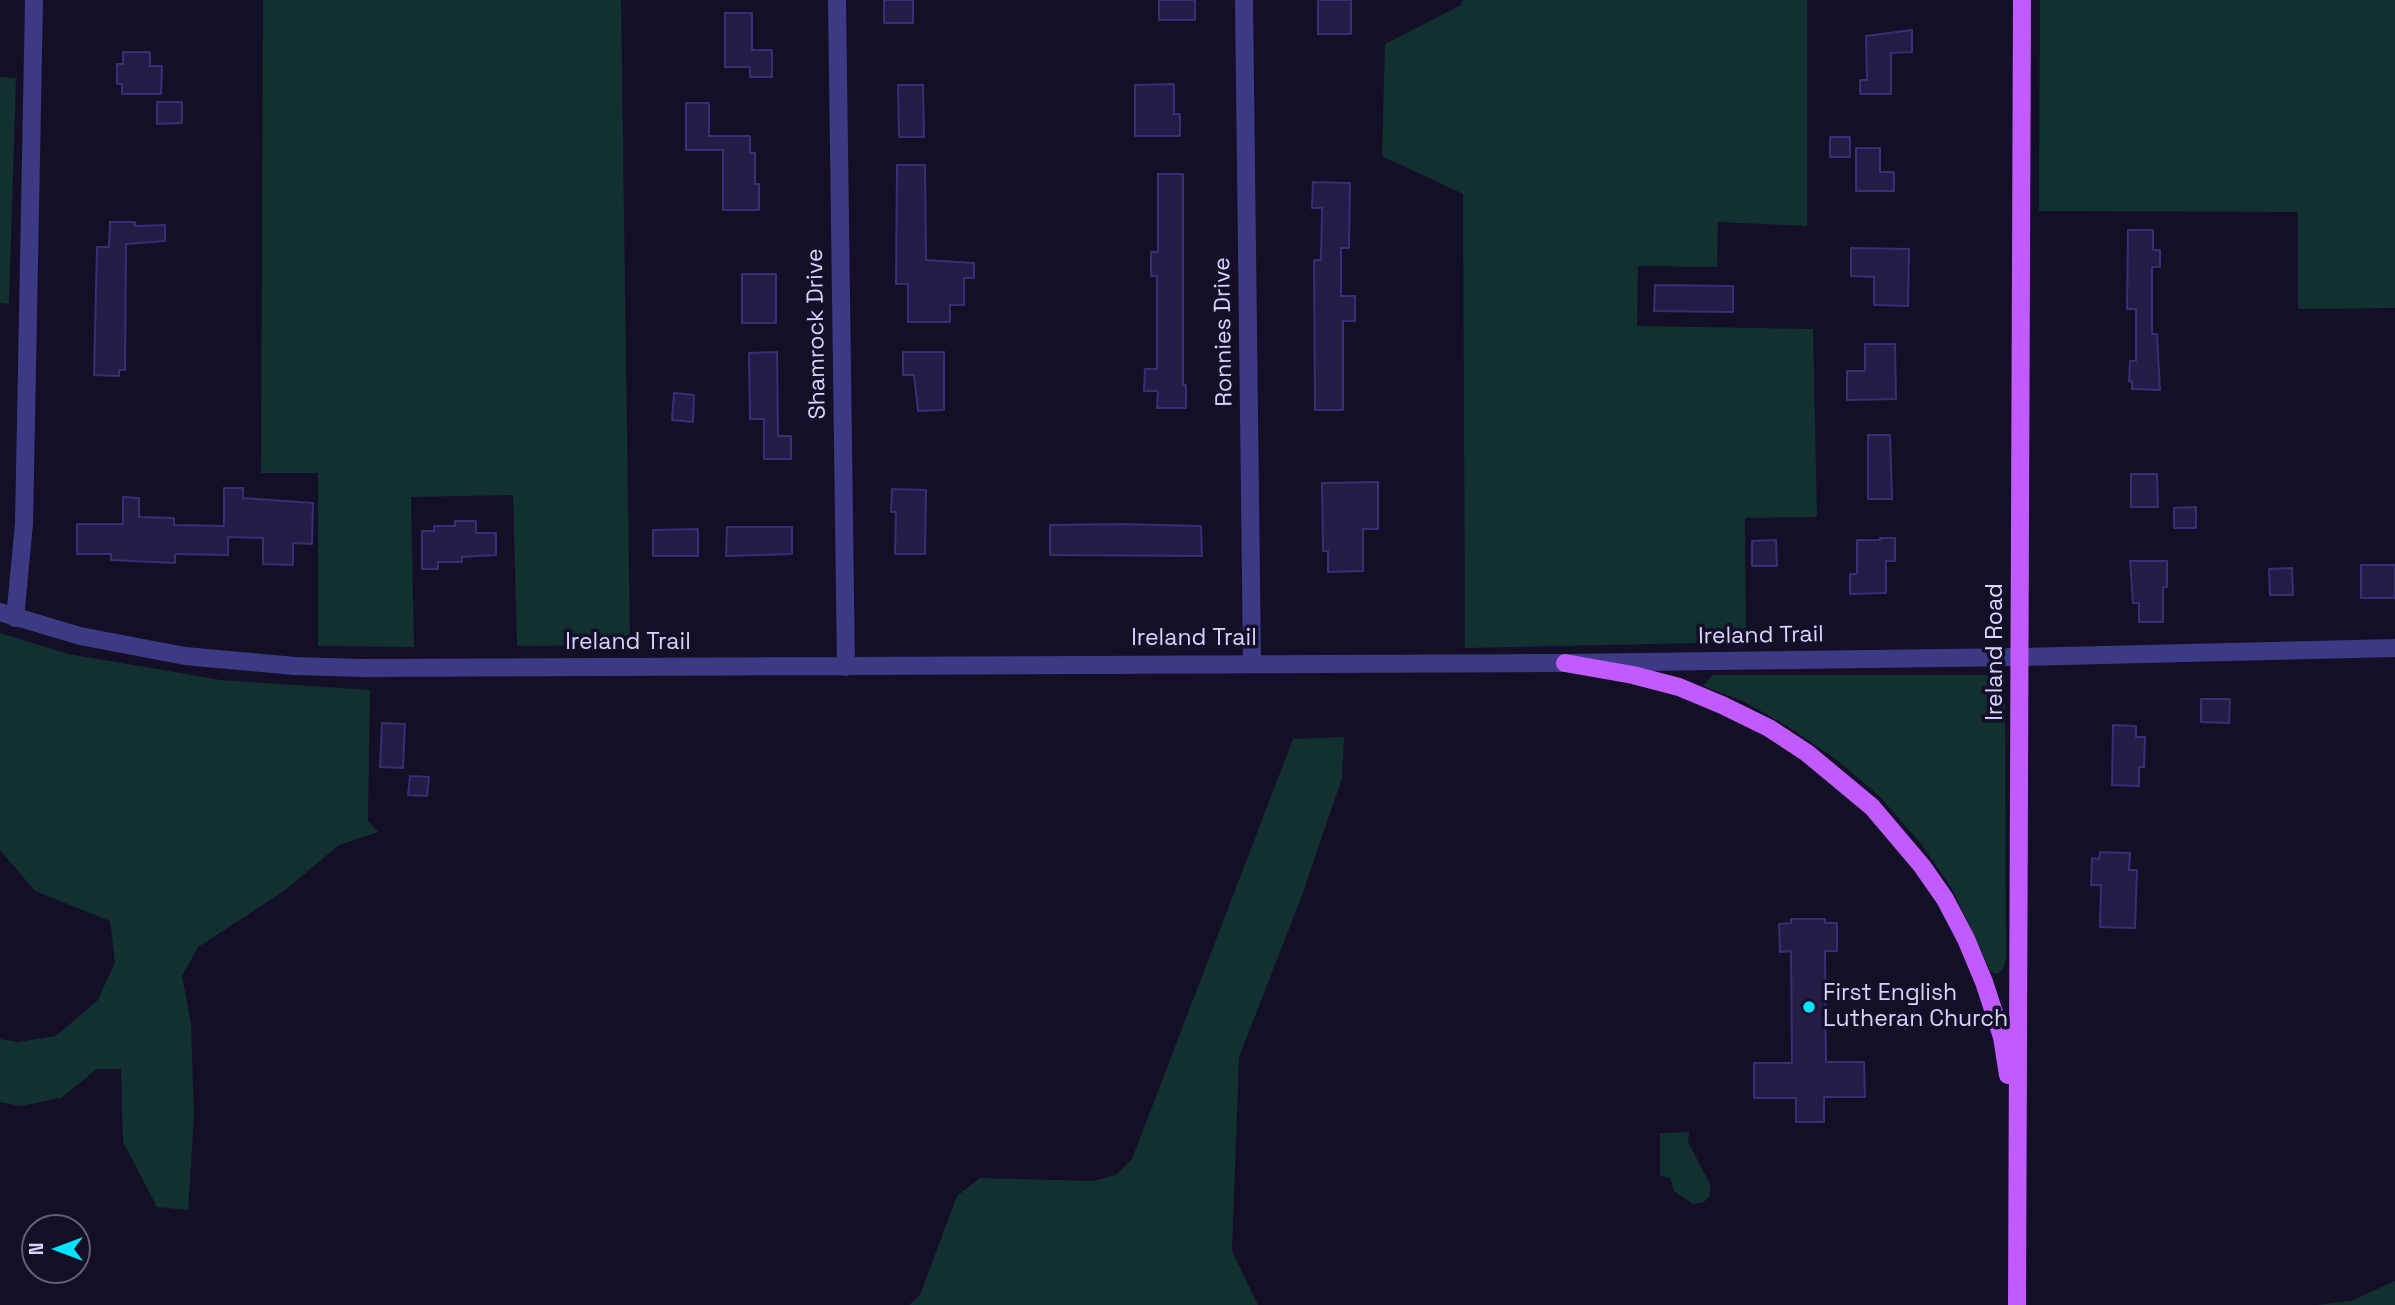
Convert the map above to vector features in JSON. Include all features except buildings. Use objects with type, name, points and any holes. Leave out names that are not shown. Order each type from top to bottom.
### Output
[{"type":"main road","name":"Ireland Road","points":[[2017,1305],[2022,0]]},
{"type":"main road","points":[[1566,663],[1633,675],[1679,687],[1723,705],[1807,752],[1872,807],[1923,866],[1945,899],[1966,939],[2002,1037],[2016,1123]]},
{"type":"street","points":[[8,615],[24,524],[34,0]]},
{"type":"street","name":"Shamrock Drive","points":[[837,0],[846,667]]},
{"type":"street","name":"Ronnies Drive","points":[[1244,0],[1252,663]]},
{"type":"street","name":"Ireland Trail","points":[[8,615],[129,647],[226,661],[295,666],[846,667],[1566,663],[2021,657],[2395,648]]},
{"type":"green space","points":[[263,0],[621,0],[630,645],[517,646],[513,495],[411,497],[414,647],[318,646],[318,473],[261,473]]},
{"type":"green space","points":[[1462,0],[1807,0],[1807,226],[1718,222],[1717,267],[1638,266],[1637,326],[1813,329],[1817,517],[1745,518],[1746,642],[1465,648],[1463,194],[1382,156],[1385,44],[1461,5]]},
{"type":"green space","points":[[2040,0],[2395,0],[2395,308],[2298,309],[2298,212],[2039,211]]},
{"type":"green space","points":[[0,77],[16,78],[9,304],[0,303]]},
{"type":"green space","points":[[0,633],[68,654],[221,680],[370,690],[368,821],[378,832],[339,845],[284,891],[198,947],[182,976],[191,1023],[194,1117],[188,1210],[157,1207],[123,1142],[121,1069],[97,1069],[61,1098],[20,1106],[0,1102],[0,1039],[17,1042],[56,1036],[98,1000],[115,962],[110,921],[35,891],[0,850]]},
{"type":"green space","points":[[1712,675],[1986,675],[1999,684],[2005,704],[2006,960],[2002,970],[1997,974],[1991,972],[1952,889],[1922,845],[1880,797],[1837,760],[1790,728],[1743,701],[1703,686]]},
{"type":"green space","points":[[1344,737],[1342,778],[1301,898],[1239,1057],[1232,1251],[1258,1305],[909,1305],[920,1295],[957,1196],[980,1178],[1093,1181],[1116,1175],[1132,1159],[1293,739]]},
{"type":"green space","points":[[1689,1132],[1688,1142],[1710,1184],[1710,1195],[1704,1202],[1693,1204],[1674,1191],[1670,1178],[1660,1176],[1660,1133]]},
{"type":"green space","points":[[2395,1281],[2395,1305],[2317,1305],[2351,1301]]},
{"type":"place","name":"First English Lutheran Church","points":[[1809,1007]]}]
